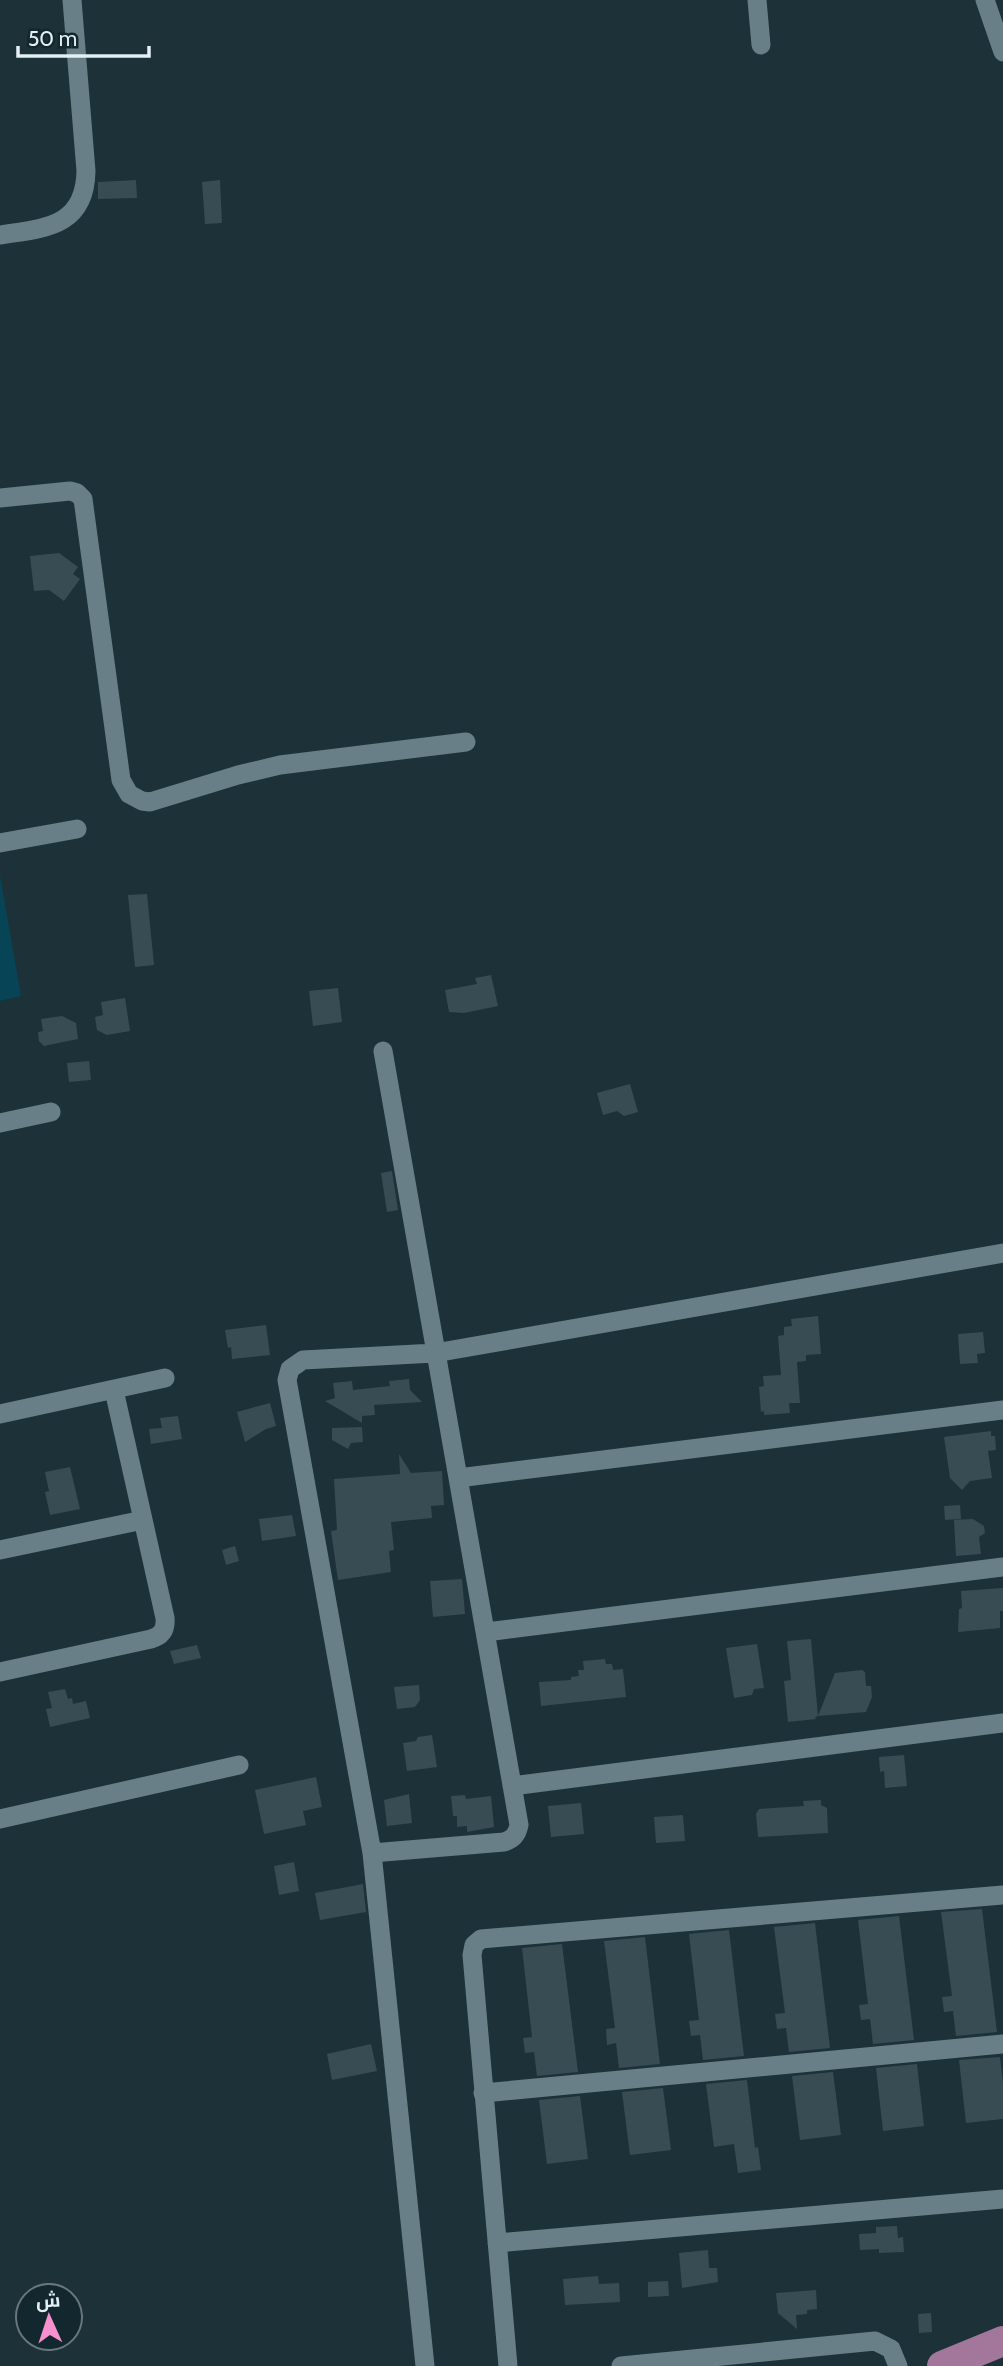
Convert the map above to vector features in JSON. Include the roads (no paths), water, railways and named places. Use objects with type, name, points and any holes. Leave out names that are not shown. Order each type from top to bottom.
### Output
[{"type":"main road","points":[[942,2366],[1003,2341]]},
{"type":"street","points":[[0,235],[51,227],[69,216],[82,199],[86,171],[72,0]]},
{"type":"street","points":[[757,0],[761,45]]},
{"type":"street","points":[[985,0],[1003,52]]},
{"type":"street","points":[[0,498],[70,491],[83,499],[121,780],[135,798],[158,801],[217,781],[291,763],[466,742]]},
{"type":"street","points":[[0,843],[77,829]]},
{"type":"street","points":[[372,1853],[504,1842],[512,1839],[519,1825],[383,1051]]},
{"type":"street","points":[[0,1123],[51,1112]]},
{"type":"street","points":[[425,2366],[372,1853],[287,1375],[293,1365],[303,1360],[435,1353],[1003,1253]]},
{"type":"street","points":[[0,1414],[165,1378]]},
{"type":"street","points":[[0,1672],[151,1639],[161,1634],[164,1629],[165,1618],[114,1390]]},
{"type":"street","points":[[458,1478],[1003,1410]]},
{"type":"street","points":[[0,1550],[143,1520]]},
{"type":"street","points":[[486,1632],[1003,1567]]},
{"type":"street","points":[[512,1786],[1003,1723]]},
{"type":"street","points":[[0,1819],[239,1765]]},
{"type":"street","points":[[508,2366],[483,2093],[472,1955],[474,1945],[481,1939],[1003,1895]]},
{"type":"street","points":[[483,2093],[1003,2044]]},
{"type":"street","points":[[497,2243],[1003,2199]]},
{"type":"street","points":[[621,2366],[875,2341],[891,2349],[898,2366]]}]
